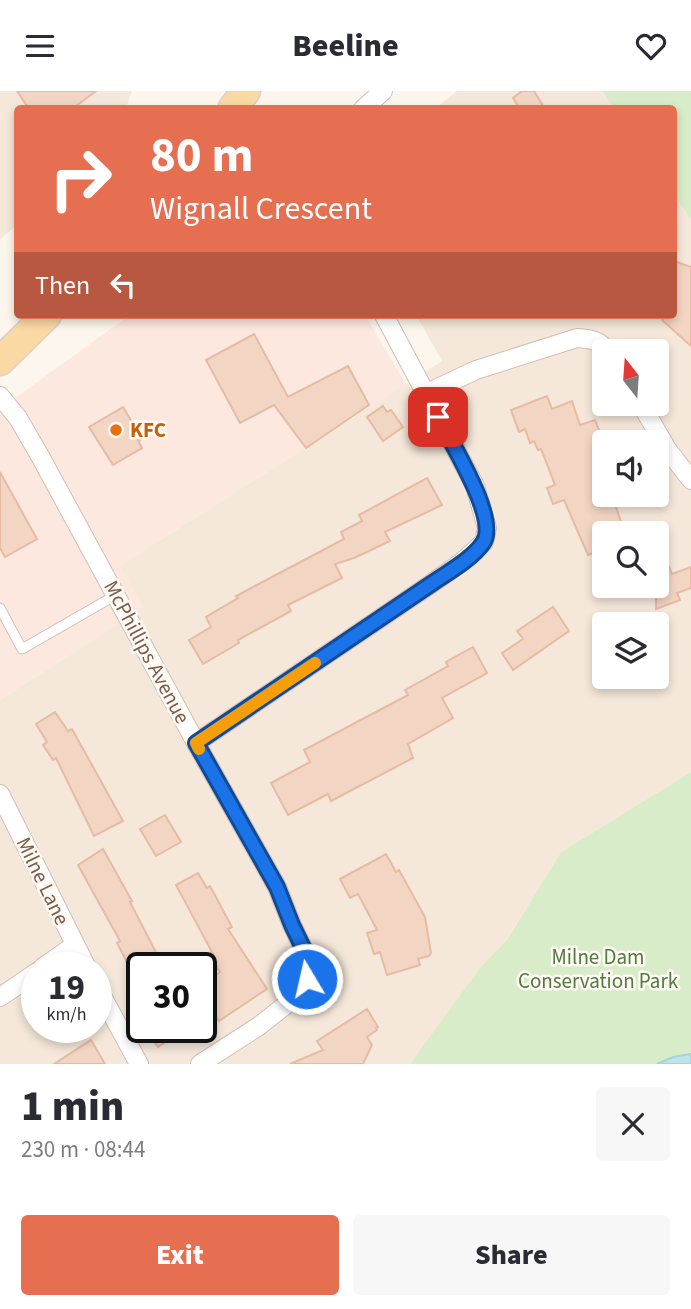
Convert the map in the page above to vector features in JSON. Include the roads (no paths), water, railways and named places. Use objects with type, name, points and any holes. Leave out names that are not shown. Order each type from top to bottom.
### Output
[{"type":"main road","points":[[235,105],[246,91]]},
{"type":"main road","points":[[0,361],[43,319]]},
{"type":"street","points":[[367,105],[383,91]]},
{"type":"street","points":[[196,743],[431,584],[484,542],[487,527],[475,486],[386,319]]},
{"type":"street","points":[[425,394],[477,370],[577,338],[592,340]]},
{"type":"street","name":"McPhillips Avenue","points":[[0,395],[35,447],[277,887],[308,958],[307,979],[292,1000],[259,1026],[200,1064]]},
{"type":"street","points":[[649,417],[667,449],[691,480]]},
{"type":"street","name":"Milne Lane","points":[[0,794],[79,952]]},
{"type":"street","points":[[65,952],[75,945]]},
{"type":"street","points":[[0,997],[21,983]]},
{"type":"street","points":[[112,1014],[139,1064]]},
{"type":"lane","points":[[0,608],[22,649],[117,595]]},
{"type":"water","points":[[691,1054],[691,1064],[657,1064],[673,1057]]},
{"type":"place","name":"KFC","points":[[116,430]]},
{"type":"park label","name":"Milne Dam Conservation Park","points":[[598,969]]}]
